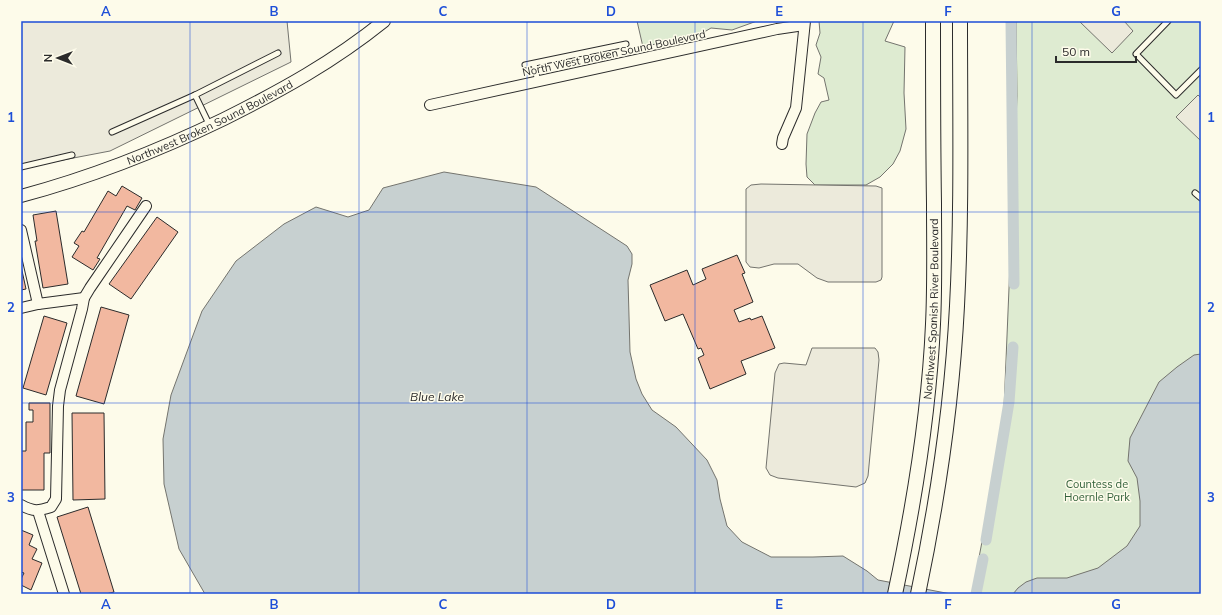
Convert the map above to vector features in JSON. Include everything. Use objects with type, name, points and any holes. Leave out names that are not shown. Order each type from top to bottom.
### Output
[{"type":"main road","name":"Northwest Spanish River Boulevard","points":[[896,594],[914,503],[925,425],[933,322],[932,21]]},
{"type":"main road","name":"Northwest Spanish River Boulevard","points":[[918,594],[940,471],[956,323],[960,137],[960,21]]},
{"type":"main road","points":[[934,305],[957,306]]},
{"type":"main road","points":[[933,322],[956,323]]},
{"type":"street","name":"Northwest Broken Sound Boulevard","points":[[21,196],[109,169],[210,126],[302,78],[347,49],[384,21]]},
{"type":"street","name":"North West Broken Sound Boulevard","points":[[430,105],[804,23]]},
{"type":"street","points":[[782,144],[783,138],[796,108],[804,23]]},
{"type":"street","points":[[21,505],[38,511],[52,507],[56,499],[58,406],[60,390],[84,298],[146,206]]},
{"type":"street","points":[[21,230],[38,304]]},
{"type":"street","points":[[21,308],[38,304],[84,298]]},
{"type":"street","points":[[38,511],[61,593]]},
{"type":"lane","points":[[1168,21],[1136,54],[1176,95],[1201,70]]},
{"type":"lane","points":[[525,65],[626,44]]},
{"type":"lane","points":[[112,132],[195,95],[278,53]]},
{"type":"lane","points":[[534,64],[538,82]]},
{"type":"lane","points":[[195,95],[210,126]]},
{"type":"lane","points":[[21,167],[72,156]]},
{"type":"lane","points":[[1195,193],[1201,198]]},
{"type":"green space","points":[[637,21],[757,21],[732,30],[711,28],[694,38],[668,41],[643,47]]},
{"type":"green space","points":[[819,21],[894,21],[885,41],[905,47],[904,93],[906,129],[900,151],[893,164],[880,177],[866,185],[815,185],[807,177],[807,134],[821,102],[829,100],[824,78],[818,74],[821,57],[816,45],[820,33]]},
{"type":"green space","name":"Countess de Hoernle Park","points":[[1016,21],[1201,21],[1201,594],[972,594],[1003,432],[1017,96]]},
{"type":"shaded area","points":[[21,21],[287,21],[291,62],[110,151],[21,168]]},
{"type":"shaded area","points":[[1079,21],[1124,21],[1133,31],[1112,53]]},
{"type":"shaded area","points":[[1198,95],[1201,98],[1201,141],[1176,117]]},
{"type":"shaded area","points":[[751,185],[876,186],[882,188],[881,280],[876,282],[828,282],[817,278],[798,264],[774,264],[759,268],[750,267],[746,262],[746,189]]},
{"type":"shaded area","points":[[812,348],[875,348],[878,352],[879,360],[868,476],[865,483],[856,487],[778,478],[770,475],[766,468],[775,373],[779,364],[806,365]]},
{"type":"water","name":"Blue Lake","points":[[444,172],[536,187],[627,246],[632,254],[632,264],[628,280],[630,352],[636,379],[642,394],[652,410],[676,427],[707,460],[717,480],[727,526],[742,542],[771,557],[843,556],[867,571],[878,580],[951,594],[205,594],[179,549],[164,484],[163,439],[171,395],[202,311],[236,261],[284,224],[316,207],[348,217],[369,210],[383,188]]},
{"type":"water","points":[[1201,354],[1201,594],[1013,594],[1026,582],[1037,578],[1067,578],[1098,568],[1127,546],[1140,526],[1140,501],[1137,478],[1128,461],[1130,438],[1159,382],[1194,355]]},
{"type":"building","points":[[122,186],[142,198],[135,210],[127,206],[97,258],[100,259],[93,270],[72,257],[79,246],[74,243],[82,231],[84,232],[108,191],[116,196]]},
{"type":"building","points":[[56,211],[68,284],[43,288],[35,241],[37,241],[33,215]]},
{"type":"building","points":[[157,217],[178,232],[131,299],[109,284]]},
{"type":"building","points":[[737,255],[745,273],[742,274],[753,302],[734,310],[739,322],[762,316],[775,348],[741,361],[746,374],[710,389],[698,358],[704,355],[701,348],[698,349],[683,314],[665,321],[650,285],[687,270],[693,285],[706,279],[702,269]]},
{"type":"building","points":[[21,266],[26,289],[21,290]]},
{"type":"building","points":[[101,307],[129,315],[104,404],[76,396]]},
{"type":"building","points":[[44,316],[67,323],[46,395],[23,388]]},
{"type":"building","points":[[29,403],[50,403],[50,453],[44,453],[44,490],[21,490],[21,451],[26,451],[26,422],[33,422],[33,410],[29,410]]},
{"type":"building","points":[[72,413],[104,413],[105,499],[73,500]]},
{"type":"building","points":[[88,507],[114,592],[106,594],[81,594],[57,517]]},
{"type":"building","points":[[21,530],[33,535],[29,545],[37,549],[32,559],[42,563],[31,590],[21,585],[21,579],[24,573],[21,572]]},
{"type":"waterway","points":[[1011,21],[1014,284]]},
{"type":"waterway","points":[[986,540],[1009,402],[1013,347]]},
{"type":"waterway","points":[[976,594],[983,559]]}]
